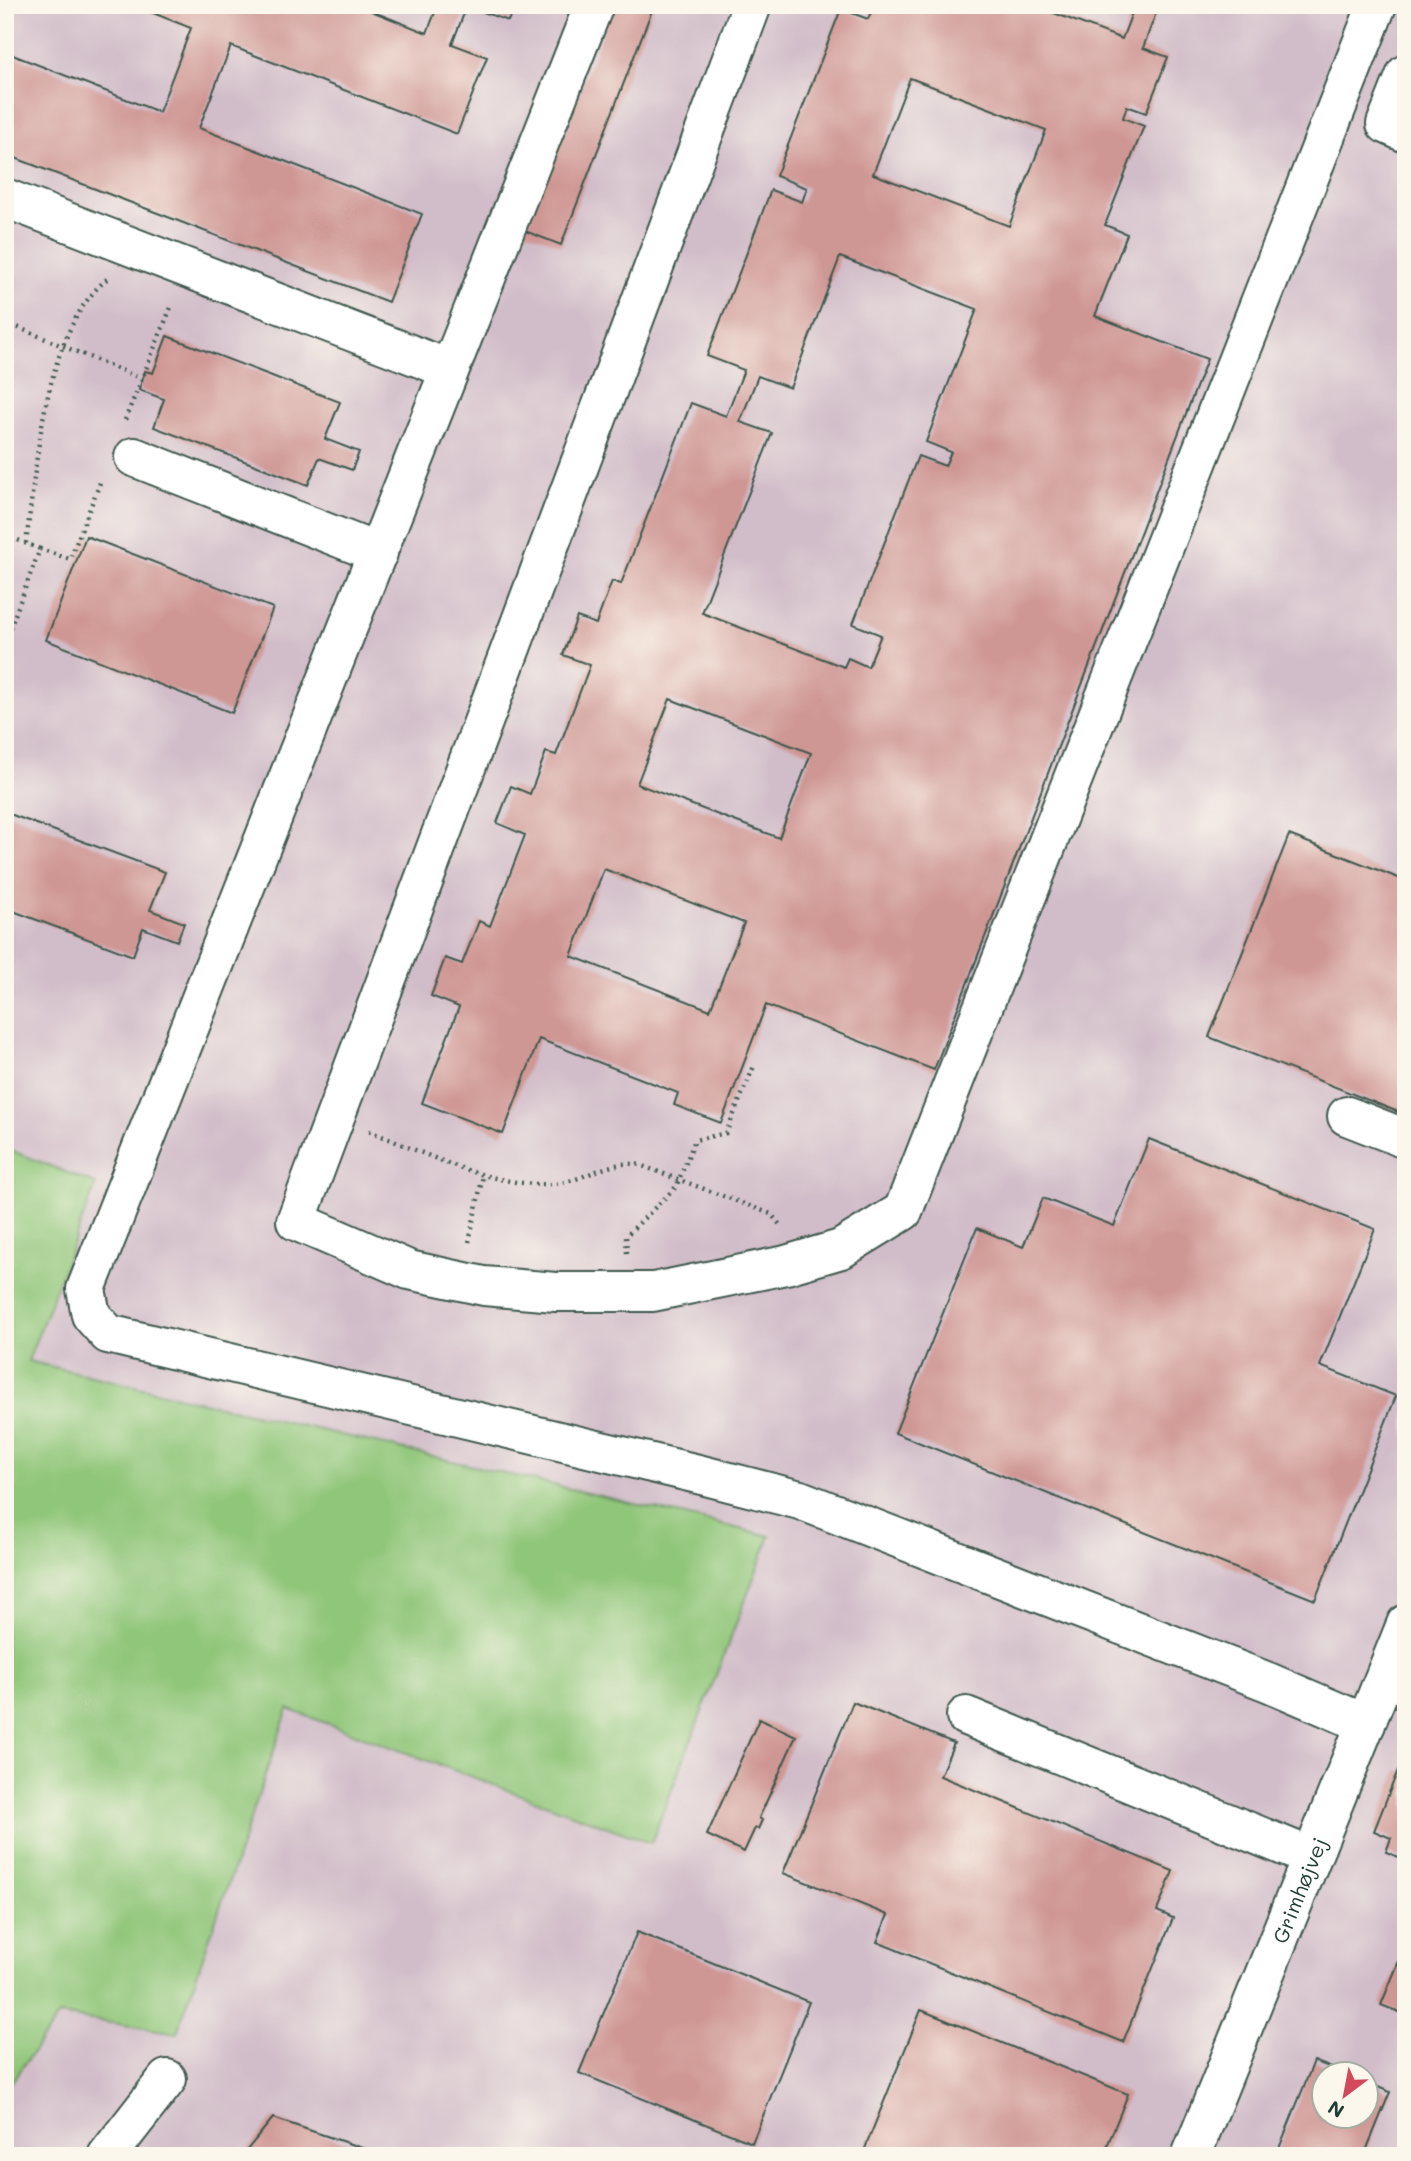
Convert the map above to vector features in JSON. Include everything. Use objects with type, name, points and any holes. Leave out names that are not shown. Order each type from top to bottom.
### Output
[{"type":"street","points":[[594,5],[86,1289],[91,1315],[108,1334],[149,1345],[800,1500],[1268,1682],[1366,1724]]},
{"type":"street","points":[[752,5],[296,1221],[409,1270],[484,1286],[556,1292],[653,1292],[796,1263],[841,1249],[903,1211],[1377,5]]},
{"type":"street","points":[[1406,74],[1386,124],[1406,133]]},
{"type":"street","points":[[5,198],[449,369]]},
{"type":"street","points":[[134,457],[378,554]]},
{"type":"street","points":[[1347,1116],[1406,1139]]},
{"type":"street","name":"Grimhøjvej","points":[[1191,2156],[1406,1623]]},
{"type":"street","points":[[966,1716],[1311,1857]]},
{"type":"street","points":[[107,2156],[167,2078]]},
{"type":"path","points":[[26,543],[49,387],[63,346],[97,287],[140,250]]},
{"type":"path","points":[[5,321],[142,379]]},
{"type":"path","points":[[5,535],[40,549]]},
{"type":"path","points":[[631,1292],[626,1236],[676,1187],[695,1140],[726,1133],[754,1066]]},
{"type":"path","points":[[335,1118],[484,1175],[522,1184],[555,1184],[622,1163],[640,1165],[771,1214],[778,1220],[796,1263]]},
{"type":"path","points":[[461,1281],[478,1190],[484,1175]]},
{"type":"shaded area","points":[[5,5],[1406,5],[1406,2156],[5,2156],[5,2091],[59,2015],[177,2033],[288,1709],[651,1843],[770,1537],[27,1361],[95,1184],[5,1148]]},
{"type":"green space","points":[[5,1148],[96,1184],[28,1361],[770,1536],[651,1843],[288,1709],[177,2033],[59,2015],[5,2091]]},
{"type":"building","points":[[133,5],[356,5],[427,33],[438,5],[515,5],[508,21],[467,6],[452,44],[487,57],[457,134],[231,46],[199,128],[422,214],[388,302],[5,154],[5,52],[159,112],[191,28]]},
{"type":"building","points":[[613,5],[654,5],[561,245],[525,231]]},
{"type":"building","points":[[865,5],[1033,5],[1122,39],[1135,5],[1159,5],[1143,48],[1168,57],[1146,113],[1127,106],[1123,118],[1144,126],[1105,225],[1127,234],[1095,316],[1207,359],[934,1070],[766,1005],[721,1123],[674,1105],[678,1093],[539,1039],[503,1134],[422,1103],[459,1007],[431,996],[445,958],[462,964],[479,921],[490,926],[525,835],[497,823],[511,786],[530,794],[546,752],[556,755],[590,665],[563,655],[577,617],[596,624],[612,581],[621,584],[691,403],[726,416],[744,370],[707,356],[771,190],[802,202],[807,188],[776,176],[841,9],[868,19],[873,8]],"holes":[[[910,78],[1046,130],[1009,226],[873,174]],[[840,257],[977,309],[926,442],[951,452],[945,466],[918,456],[853,624],[881,635],[868,667],[848,658],[844,667],[702,613],[772,433],[740,422],[758,376],[790,388]],[[670,699],[811,753],[779,838],[637,784]],[[604,869],[744,923],[710,1010],[571,956]]]},
{"type":"building","points":[[167,336],[340,402],[325,439],[359,452],[352,470],[319,458],[308,485],[154,427],[164,399],[139,390],[145,371],[153,373]]},
{"type":"building","points":[[86,536],[273,608],[232,713],[46,640]]},
{"type":"building","points":[[7,813],[165,872],[150,910],[184,923],[177,941],[143,928],[133,956],[5,908]]},
{"type":"building","points":[[1289,835],[1406,881],[1406,1115],[1209,1037]]},
{"type":"building","points":[[1149,1139],[1375,1229],[1320,1366],[1396,1396],[1315,1600],[895,1433],[977,1228],[1023,1247],[1043,1198],[1114,1226]]},
{"type":"building","points":[[853,1702],[954,1743],[940,1776],[1173,1871],[1157,1911],[1173,1918],[1123,2042],[877,1942],[888,1915],[783,1873]]},
{"type":"building","points":[[759,1719],[796,1736],[759,1818],[762,1820],[758,1829],[755,1828],[744,1852],[707,1835]]},
{"type":"building","points":[[1398,1770],[1406,1773],[1406,1860],[1386,1852],[1391,1838],[1374,1831]]},
{"type":"building","points":[[637,1932],[809,2002],[752,2143],[579,2073]]},
{"type":"building","points":[[1406,1944],[1406,2015],[1381,2005]]},
{"type":"building","points":[[921,2010],[1128,2094],[1103,2156],[862,2156]]},
{"type":"building","points":[[1310,2071],[1310,2130],[1375,2130],[1364,2156],[1276,2156]]},
{"type":"building","points":[[1380,2088],[1390,2092],[1380,2117]]},
{"type":"building","points":[[273,2118],[377,2153],[381,2156],[242,2156]]}]
